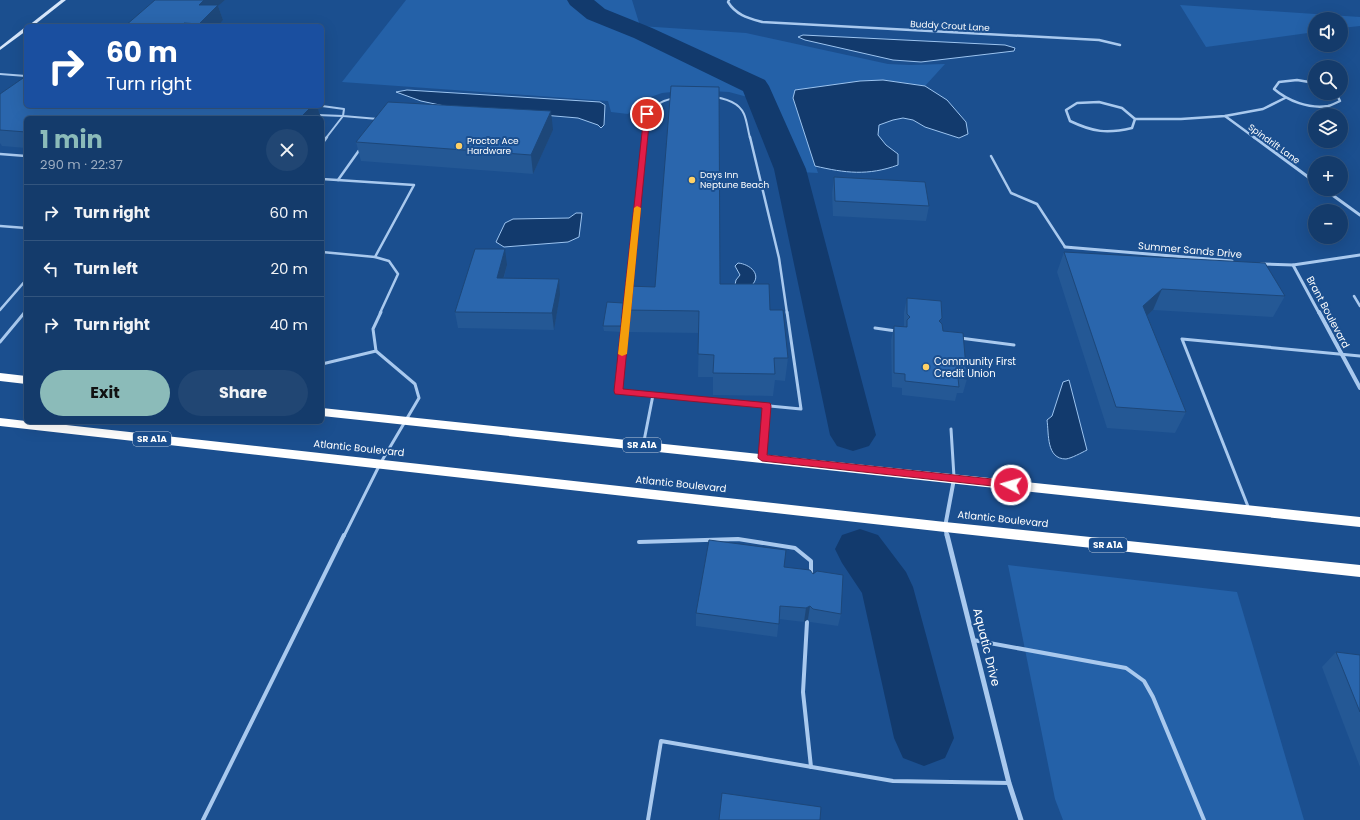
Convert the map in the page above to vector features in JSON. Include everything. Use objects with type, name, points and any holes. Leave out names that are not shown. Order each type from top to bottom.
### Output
[{"type":"highway","points":[[0,377],[24,380]]},
{"type":"highway","name":"SR A1A","points":[[324,412],[1360,522]]},
{"type":"highway","name":"Atlantic Boulevard","points":[[0,422],[945,527],[1360,571]]},
{"type":"street","points":[[33,24],[64,0]]},
{"type":"street","name":"Buddy Crout Lane","points":[[729,0],[728,2],[733,11],[743,17],[762,22],[1099,40],[1120,45]]},
{"type":"street","points":[[0,49],[24,31]]},
{"type":"street","points":[[1308,82],[1297,80],[1279,82],[1274,89],[1285,98],[1306,105],[1328,106],[1340,100]]},
{"type":"street","points":[[1135,118],[1132,128],[1113,133],[1089,130],[1070,120],[1066,110],[1077,103],[1099,102],[1122,108],[1135,118],[1181,119],[1225,116],[1263,109],[1285,98]]},
{"type":"street","name":"Spindrift Lane","points":[[1225,116],[1308,177]]},
{"type":"street","points":[[1334,196],[1360,215]]},
{"type":"street","name":"Summer Sands Drive","points":[[1065,247],[1236,262]]},
{"type":"street","points":[[1259,264],[1293,265],[1360,255]]},
{"type":"street","name":"Brant Boulevard","points":[[1293,265],[1360,388]]},
{"type":"street","name":"Aquatic Drive","points":[[954,479],[945,527],[1010,783],[1021,820]]},
{"type":"lane","points":[[0,74],[24,76]]},
{"type":"lane","points":[[686,95],[714,97],[732,101],[744,113],[779,258],[801,409],[653,395],[618,391],[647,114],[662,101],[686,95]]},
{"type":"lane","points":[[324,106],[345,110],[343,116],[324,141]]},
{"type":"lane","points":[[313,114],[381,119],[376,125]]},
{"type":"lane","points":[[338,180],[363,143]]},
{"type":"lane","points":[[0,154],[24,156]]},
{"type":"lane","points":[[991,156],[1011,193],[1037,204],[1065,247]]},
{"type":"lane","points":[[324,179],[414,186],[375,257]]},
{"type":"lane","points":[[0,226],[24,228]]},
{"type":"lane","points":[[202,820],[380,464],[407,421],[419,398],[415,384],[376,351],[373,329],[398,274],[389,261],[375,257],[324,252]]},
{"type":"lane","points":[[0,310],[24,282]]},
{"type":"lane","points":[[1354,296],[1360,306]]},
{"type":"lane","points":[[0,342],[24,313]]},
{"type":"lane","points":[[875,328],[897,331]]},
{"type":"lane","points":[[954,337],[1014,345]]},
{"type":"lane","points":[[1249,510],[1182,338],[1360,356]]},
{"type":"lane","points":[[324,364],[376,351]]},
{"type":"lane","points":[[643,446],[653,395]]},
{"type":"lane","points":[[762,458],[767,406]]},
{"type":"lane","points":[[950,429],[954,479]]},
{"type":"lane","points":[[639,542],[738,539],[795,548],[811,561],[811,576]]},
{"type":"lane","points":[[807,622],[803,692],[811,767]]},
{"type":"lane","points":[[974,640],[1126,668],[1144,681],[1153,697],[1204,820]]},
{"type":"lane","points":[[648,820],[661,742],[893,781],[1010,783]]},
{"type":"shaded area","points":[[406,0],[632,0],[640,26],[746,33],[888,64],[945,64],[925,86],[883,80],[860,81],[795,90],[793,98],[818,173],[783,171],[755,99],[729,92],[692,90],[662,93],[642,100],[628,114],[611,112],[608,101],[342,82]]},
{"type":"shaded area","points":[[1180,5],[1308,14],[1308,33],[1206,47]]},
{"type":"shaded area","points":[[1348,16],[1360,17],[1360,26],[1348,27]]},
{"type":"shaded area","points":[[803,35],[1005,45],[1015,48],[1014,51],[921,62],[893,60],[805,40],[798,37]]},
{"type":"shaded area","points":[[883,80],[925,86],[947,100],[966,122],[968,134],[959,138],[925,127],[913,120],[903,118],[893,120],[879,125],[878,135],[886,145],[898,154],[898,165],[877,171],[866,172],[847,172],[815,166],[793,98],[795,90],[860,81]]},
{"type":"shaded area","points":[[407,90],[600,102],[605,105],[604,125],[601,128],[598,125],[578,118],[449,107],[421,101],[396,92]]},
{"type":"shaded area","points":[[576,213],[582,213],[579,237],[568,242],[504,247],[496,242],[505,223],[513,219],[569,218]]},
{"type":"shaded area","points":[[738,263],[747,265],[754,271],[756,278],[751,286],[735,285],[736,280],[740,275],[735,266]]},
{"type":"shaded area","points":[[1069,380],[1087,450],[1074,457],[1066,459],[1055,455],[1052,450],[1047,420],[1052,416],[1063,382]]},
{"type":"shaded area","points":[[1008,565],[1237,592],[1304,820],[1063,820],[1055,799]]},
{"type":"building","points":[[155,0],[204,0],[199,5],[218,5],[199,24],[127,24]]},
{"type":"building","points":[[24,77],[24,108],[310,108],[302,116],[24,116],[24,132],[0,130],[0,94]]},
{"type":"building","points":[[671,86],[719,87],[720,284],[769,284],[770,310],[783,310],[788,358],[774,358],[775,374],[713,373],[714,355],[698,354],[699,311],[626,310],[628,286],[655,287]]},
{"type":"building","points":[[388,102],[551,111],[531,155],[356,142]]},
{"type":"building","points":[[834,177],[925,182],[929,206],[835,201]]},
{"type":"building","points":[[475,249],[505,249],[497,278],[559,279],[552,313],[455,312]]},
{"type":"building","points":[[1064,252],[1265,263],[1285,296],[1162,289],[1143,306],[1186,412],[1116,407]]},
{"type":"building","points":[[907,298],[941,301],[942,318],[939,321],[942,324],[943,331],[963,333],[967,379],[958,378],[959,387],[905,381],[905,374],[894,373],[894,326],[907,327],[907,320],[910,317],[907,314]]},
{"type":"building","points":[[607,302],[623,303],[621,326],[603,326]]},
{"type":"building","points":[[709,540],[786,550],[784,567],[810,570],[813,574],[817,571],[843,575],[841,614],[813,609],[810,606],[806,608],[780,606],[779,624],[696,613]]},
{"type":"building","points":[[1336,652],[1360,655],[1360,712]]},
{"type":"building","points":[[722,793],[821,807],[820,820],[719,820]]},
{"type":"waterway","points":[[579,0],[596,14],[643,33],[755,86],[790,169],[853,435]]},
{"type":"waterway","points":[[860,549],[887,587],[924,738]]},
{"type":"slow traffic","points":[[622,354],[637,208]]},
{"type":"place","name":"Proctor Ace Hardware","points":[[459,146]]},
{"type":"place","name":"Days Inn Neptune Beach","points":[[692,180]]},
{"type":"place","name":"Community First Credit Union","points":[[926,367]]},
{"type":"route","points":[[647,114],[618,391],[767,406],[762,458],[1011,485]]}]
